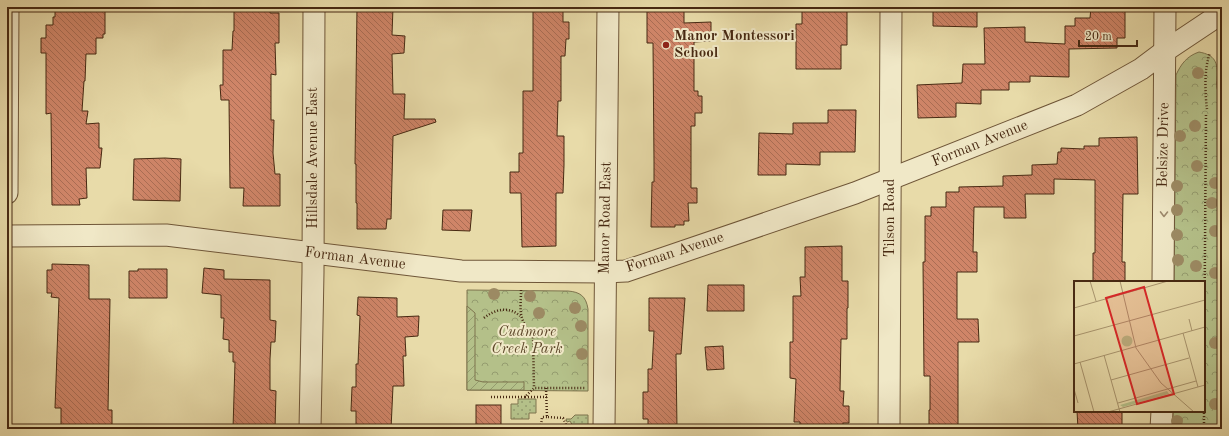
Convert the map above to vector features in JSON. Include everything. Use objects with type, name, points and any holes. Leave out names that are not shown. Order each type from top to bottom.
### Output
[{"type":"street","points":[[7,193],[8,7]]},
{"type":"street","name":"Hillsdale Avenue East","points":[[310,429],[314,7]]},
{"type":"street","name":"Manor Road East","points":[[604,429],[608,7]]},
{"type":"street","name":"Tilson Road","points":[[889,429],[890,7]]},
{"type":"street","name":"Belsize Drive","points":[[1163,281],[1165,7]]},
{"type":"street","name":"Forman Avenue","points":[[7,236],[166,235],[461,271],[626,271],[856,193],[1077,105],[1141,69],[1222,13]]},
{"type":"street","points":[[1161,429],[1162,412]]},
{"type":"path","points":[[1207,108],[1206,80],[1210,53]]},
{"type":"path","points":[[1205,281],[1206,113]]},
{"type":"path","points":[[520,316],[521,288]]},
{"type":"path","points":[[484,318],[491,312],[498,310],[515,311],[520,316],[525,327],[533,334],[534,388]]},
{"type":"path","points":[[525,397],[534,388],[590,388]]},
{"type":"path","points":[[546,388],[547,417]]},
{"type":"path","points":[[491,397],[547,397]]},
{"type":"path","points":[[1204,412],[1204,429]]},
{"type":"path","points":[[541,425],[542,417],[563,418],[568,429]]},
{"type":"green space","points":[[1199,52],[1212,57],[1217,68],[1217,89],[1222,96],[1220,429],[1173,429],[1173,412],[1205,412],[1205,281],[1174,281],[1176,75],[1180,67],[1191,56]]},
{"type":"green space","name":"Cudmore Creek Park","points":[[467,290],[568,291],[576,292],[582,296],[586,301],[588,309],[588,391],[467,390]]},
{"type":"green space","points":[[467,306],[475,313],[475,380],[483,382],[524,382],[524,390],[467,390]]},
{"type":"green space","points":[[518,399],[536,399],[536,413],[529,413],[529,419],[511,419],[511,404],[518,404]]},
{"type":"green space","points":[[575,415],[588,415],[588,429],[573,429],[574,428],[570,421],[567,422],[566,419],[571,419]]},
{"type":"building","points":[[55,7],[105,7],[105,34],[103,34],[103,38],[96,38],[96,54],[86,54],[82,111],[88,111],[86,124],[99,123],[99,148],[102,148],[100,168],[86,168],[87,198],[79,199],[80,205],[52,205],[51,113],[46,114],[46,53],[41,53],[41,38],[46,38],[46,25],[53,25]]},
{"type":"building","points":[[234,7],[270,7],[270,13],[279,13],[279,43],[275,43],[276,75],[271,74],[271,120],[274,120],[273,153],[275,174],[280,174],[280,206],[243,206],[244,188],[230,188],[229,100],[221,100],[220,85],[223,85],[223,50],[232,50]]},
{"type":"building","points":[[357,7],[393,7],[392,35],[405,36],[404,53],[392,54],[393,94],[405,94],[404,119],[435,119],[436,122],[393,136],[391,219],[387,219],[386,229],[357,229],[355,164]]},
{"type":"building","points":[[533,7],[563,7],[563,22],[569,22],[569,39],[566,39],[565,56],[561,56],[561,101],[558,101],[557,136],[564,136],[563,193],[556,193],[556,246],[522,247],[521,193],[510,193],[510,172],[519,172],[519,153],[523,153],[523,91],[533,91]]},
{"type":"building","points":[[647,7],[684,7],[684,23],[711,22],[711,41],[694,42],[694,91],[698,91],[698,96],[702,96],[702,113],[695,113],[695,126],[691,126],[691,188],[697,188],[697,203],[688,203],[689,221],[684,221],[684,225],[675,225],[675,227],[651,227],[652,182],[654,182],[653,43],[647,43]]},
{"type":"building","points":[[802,7],[847,7],[847,45],[841,45],[841,69],[796,69],[796,24],[802,24]]},
{"type":"building","points":[[933,7],[977,7],[977,27],[933,26]]},
{"type":"building","points":[[1091,7],[1125,7],[1125,38],[1117,38],[1117,48],[1069,49],[1069,77],[1030,76],[1030,82],[1009,82],[1009,90],[981,90],[981,104],[956,103],[956,117],[918,118],[917,85],[962,83],[963,64],[985,64],[984,28],[1025,27],[1025,42],[1065,44],[1065,26],[1075,26],[1075,18],[1090,18]]},
{"type":"building","points":[[828,110],[856,110],[855,152],[820,152],[820,165],[786,164],[786,175],[758,175],[759,133],[793,134],[793,123],[828,123]]},
{"type":"building","points":[[1137,137],[1138,194],[1123,194],[1122,262],[1125,262],[1125,281],[1093,281],[1093,253],[1095,253],[1095,180],[1054,179],[1054,194],[1025,194],[1026,218],[1004,218],[1004,207],[974,207],[973,252],[977,252],[977,272],[957,272],[957,319],[978,319],[979,342],[958,342],[958,429],[929,429],[930,376],[924,376],[923,262],[925,262],[925,216],[931,216],[931,207],[946,207],[946,192],[959,192],[959,187],[1003,186],[1003,176],[1032,175],[1032,165],[1057,164],[1058,152],[1061,152],[1061,148],[1084,149],[1084,146],[1099,146],[1099,138]]},
{"type":"building","points":[[134,159],[181,159],[180,201],[133,200]]},
{"type":"building","points":[[443,210],[472,210],[470,231],[442,230]]},
{"type":"building","points":[[842,246],[842,281],[848,281],[848,308],[847,339],[841,339],[840,391],[844,391],[843,406],[849,406],[849,423],[843,423],[843,426],[800,425],[800,422],[794,422],[796,379],[790,378],[790,342],[793,342],[793,296],[801,296],[800,277],[805,277],[805,247]]},
{"type":"building","points":[[52,264],[89,265],[89,299],[110,299],[108,410],[112,410],[112,429],[61,429],[61,408],[55,408],[59,298],[51,297],[52,293],[47,293],[47,270],[52,270]]},
{"type":"building","points":[[204,268],[224,270],[224,279],[270,280],[270,320],[276,321],[275,342],[271,342],[270,359],[270,390],[276,391],[275,429],[233,429],[235,362],[233,362],[233,352],[229,352],[229,340],[223,339],[224,318],[221,318],[221,295],[202,293]]},
{"type":"building","points":[[138,269],[167,269],[167,298],[129,298],[129,271],[138,271]]},
{"type":"building","points":[[708,285],[744,285],[744,311],[707,311]]},
{"type":"building","points":[[358,297],[397,298],[397,317],[419,316],[418,336],[405,337],[406,356],[403,356],[404,386],[393,386],[391,429],[356,429],[356,411],[351,411],[352,387],[356,387],[356,364],[358,364],[360,316],[357,315]]},
{"type":"building","points":[[649,298],[685,298],[681,354],[676,354],[677,429],[648,429],[648,419],[643,419],[643,392],[648,392],[648,369],[652,369],[654,331],[649,331]]},
{"type":"building","points":[[723,346],[724,369],[707,370],[705,347]]},
{"type":"building","points":[[476,405],[501,405],[501,429],[476,429]]},
{"type":"building","points":[[1077,412],[1122,412],[1122,429],[1078,429]]},
{"type":"place","name":"Manor Montessori School","points":[[666,45]]}]
